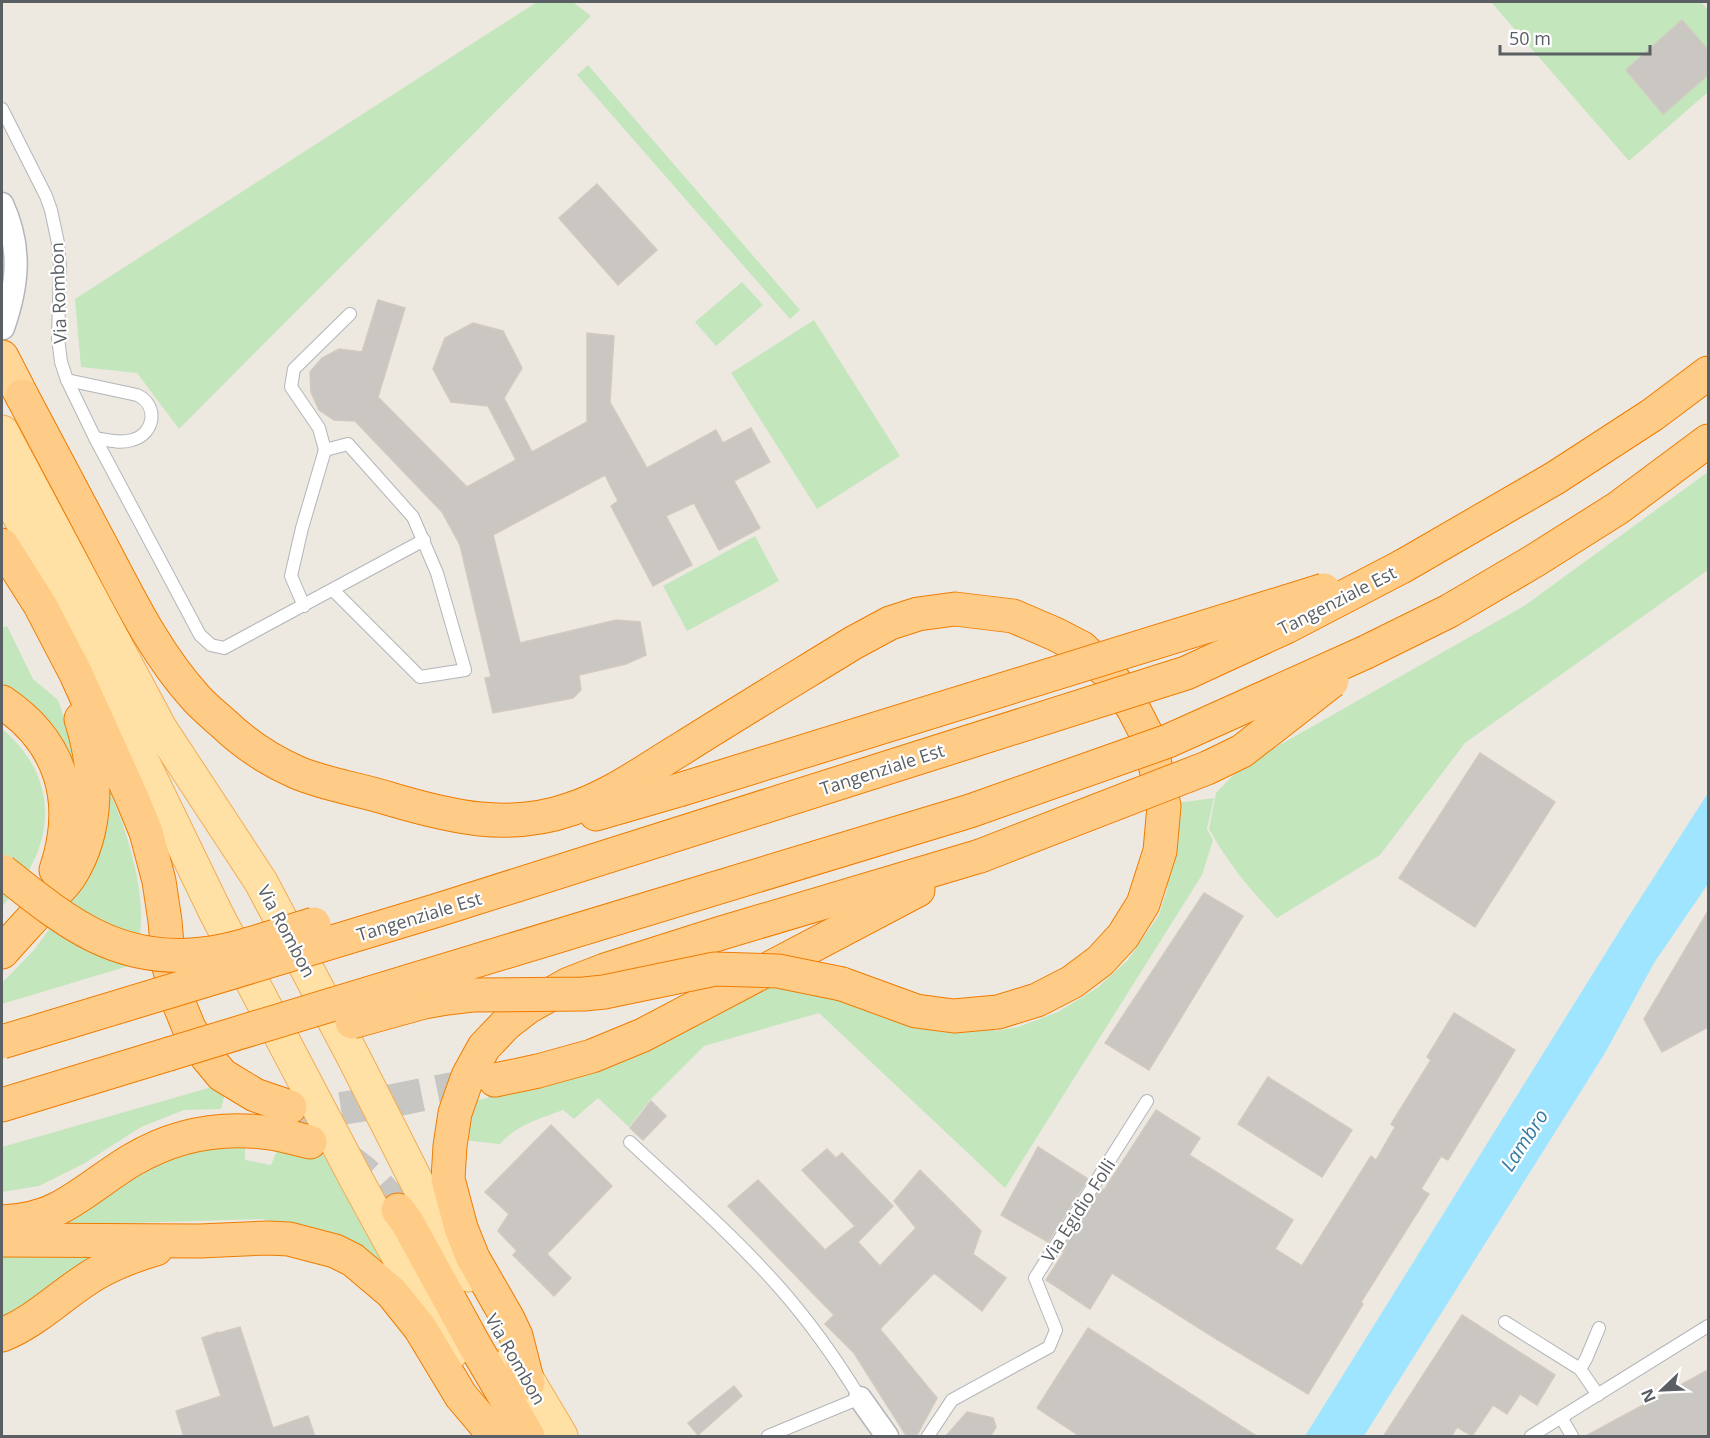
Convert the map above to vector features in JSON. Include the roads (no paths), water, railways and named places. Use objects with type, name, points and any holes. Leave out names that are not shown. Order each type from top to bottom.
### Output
[{"type":"highway","points":[[2,343],[22,396],[144,625],[171,668],[197,699],[242,740],[297,772],[334,785],[471,819],[513,820],[550,816],[571,810],[603,795],[853,643],[890,623],[918,614],[956,609],[1013,616],[1082,648],[1111,676],[1133,708],[1150,741],[1164,806],[1160,851],[1143,904],[1122,936],[1100,961],[1072,982],[1037,1000],[998,1012],[954,1016],[916,1011],[842,984],[778,970],[715,969],[604,992],[472,995],[447,998],[392,1010],[235,1056],[169,1054]]},
{"type":"highway","name":"Tangenziale Est","points":[[2,1042],[438,910],[1186,673],[1286,627],[1403,566],[1555,478],[1652,415],[1708,373]]},
{"type":"highway","points":[[2,1105],[970,811],[1168,741],[1366,652],[1449,611],[1618,508],[1708,441]]},
{"type":"highway","points":[[2,545],[40,605],[75,674],[120,769],[142,824],[159,881],[169,967],[178,1001],[189,1028],[207,1057],[222,1075],[255,1095],[291,1107]]},
{"type":"highway","points":[[2,550],[68,684],[76,705],[84,729],[92,773],[93,799],[91,823],[85,846],[69,878],[2,952]]},
{"type":"highway","points":[[334,785],[370,803],[452,828],[501,833],[548,826],[679,790],[1403,566]]},
{"type":"highway","points":[[528,1383],[516,1336],[473,1258],[460,1228],[448,1179],[455,1113],[468,1076],[484,1047],[506,1024],[528,1007],[569,984],[606,970],[980,856],[1207,768],[1242,752],[1366,652]]},
{"type":"highway","points":[[2,702],[16,711],[43,740],[61,777],[65,796],[67,817],[61,856],[39,911]]},
{"type":"highway","points":[[495,1080],[592,1056],[643,1035],[980,856]]},
{"type":"highway","points":[[2,871],[77,928],[123,947],[162,954],[193,955],[221,951],[351,913],[389,909],[438,910]]},
{"type":"highway","points":[[2,1222],[37,1216],[60,1208],[132,1160],[168,1142],[189,1135],[209,1131],[248,1131],[270,1133],[310,1142]]},
{"type":"highway","points":[[398,1210],[407,1222],[474,1346],[528,1437]]},
{"type":"highway","points":[[2,1240],[200,1241],[267,1238],[289,1239],[335,1251],[353,1260],[392,1293],[420,1329],[461,1396],[497,1437]]},
{"type":"highway","points":[[2,1335],[32,1320],[76,1287],[113,1265],[162,1247],[200,1241]]},
{"type":"main road","points":[[2,366],[22,396]]},
{"type":"main road","name":"Via Rombon","points":[[2,432],[160,728],[261,882],[424,1196],[528,1383],[561,1437]]},
{"type":"main road","points":[[2,483],[95,663],[217,915],[366,1197],[497,1437]]},
{"type":"street","points":[[2,204],[11,228],[16,258],[14,291],[2,343]]},
{"type":"street","points":[[860,1398],[887,1437]]},
{"type":"lane","name":"Via Rombon","points":[[2,109],[51,210],[60,267],[58,338],[61,362],[67,380],[94,438],[200,635],[211,645],[224,648],[304,606]]},
{"type":"lane","points":[[350,314],[294,369],[291,387],[319,428],[325,450],[302,528],[291,576],[304,606],[424,540]]},
{"type":"lane","points":[[67,380],[137,395],[149,405],[152,421],[140,437],[127,441],[94,438]]},
{"type":"lane","points":[[325,450],[348,444],[413,517],[437,573],[465,670],[420,677],[333,590]]},
{"type":"lane","name":"Via Egidio Folli","points":[[928,1437],[952,1400],[1049,1347],[1056,1330],[1035,1278],[1147,1101]]},
{"type":"lane","points":[[630,1142],[779,1287],[835,1358],[860,1398],[768,1437]]},
{"type":"lane","points":[[1505,1322],[1580,1369],[1598,1395]]},
{"type":"lane","points":[[1531,1437],[1708,1326]]},
{"type":"lane","points":[[1580,1369],[1599,1328]]},
{"type":"lane","points":[[1561,1417],[1572,1437]]},
{"type":"water","name":"Lambro","points":[[1708,793],[1708,884],[1654,963],[1605,1053],[1364,1436],[1305,1436],[1625,922]]},
{"type":"tunnel","points":[[292,1107],[338,1109],[490,1081]]},
{"type":"tunnel","points":[[341,1156],[372,1180],[398,1210]]}]
